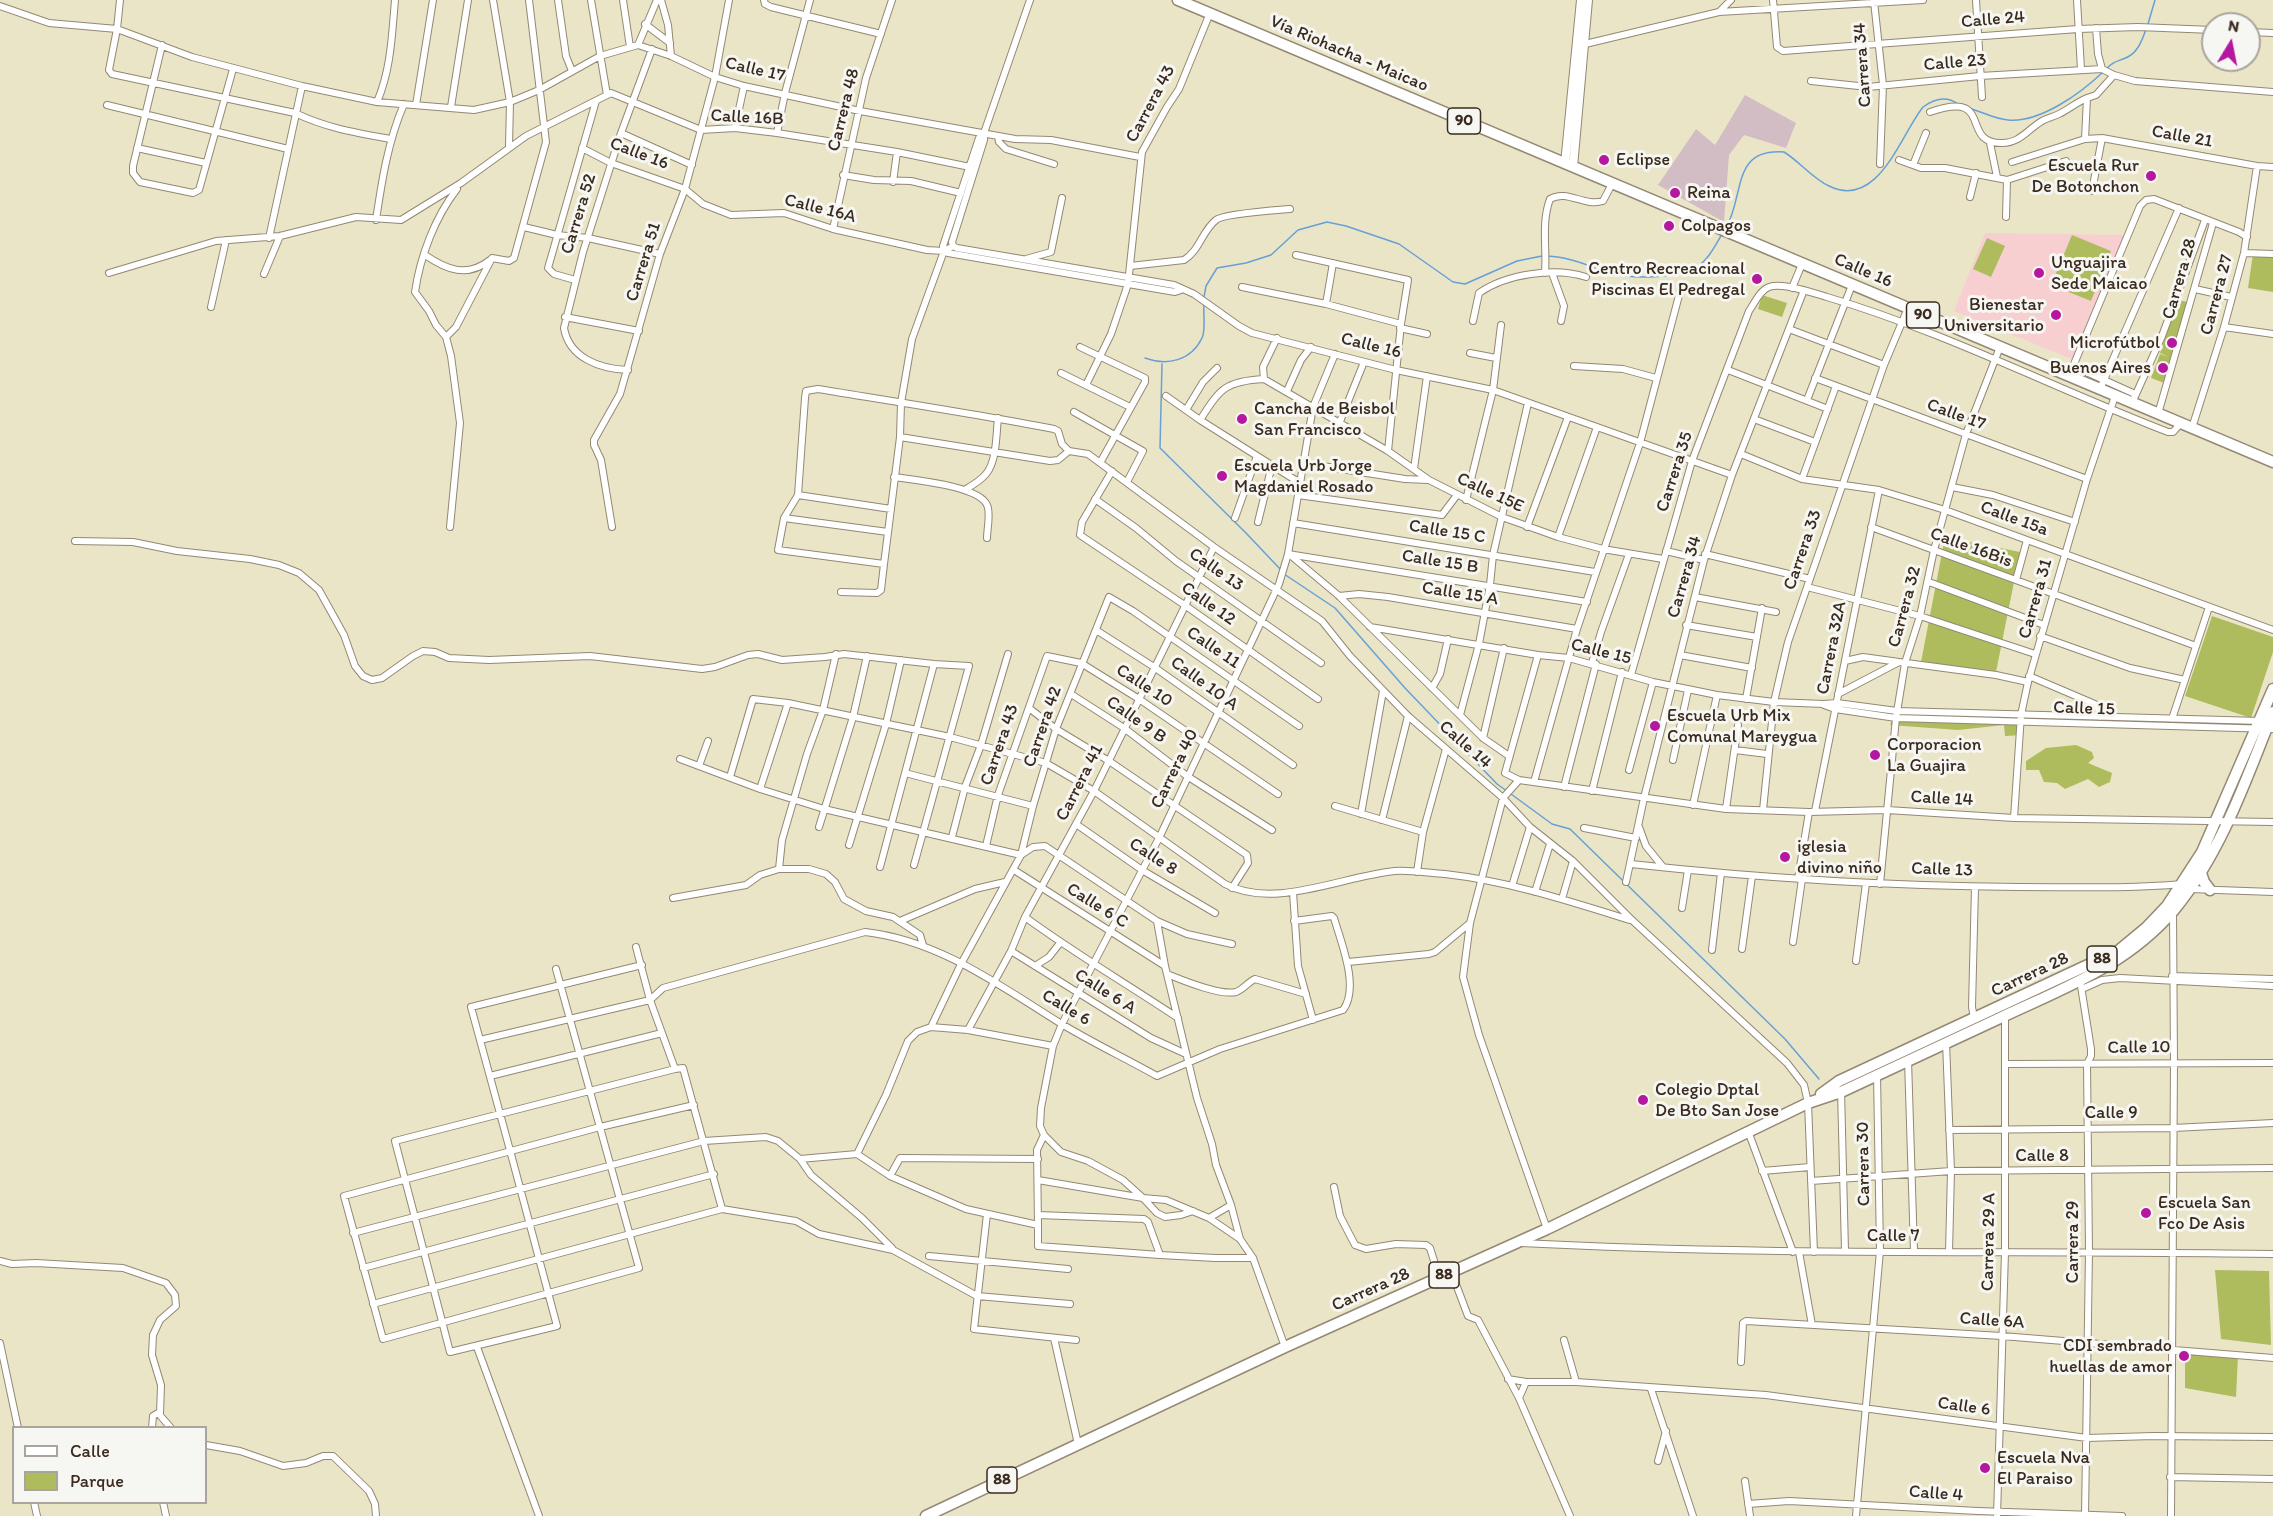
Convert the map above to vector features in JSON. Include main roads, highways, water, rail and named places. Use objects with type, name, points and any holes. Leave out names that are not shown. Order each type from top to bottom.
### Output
[{"type":"highway","name":"Vía Riohacha - Maicao","points":[[1178,0],[1569,165]]},
{"type":"highway","name":"Calle 16","points":[[1569,165],[2000,347],[2071,371],[2102,385],[2115,396],[2134,398],[2158,414],[2273,462]]},
{"type":"highway","name":"Carrera 28","points":[[2081,980],[2147,927],[2185,886],[2201,873],[2228,821],[2267,723],[2273,689]]},
{"type":"highway","name":"Carrera 28","points":[[926,1516],[1285,1347],[1547,1228],[1877,1069],[2005,1010],[2081,980],[2122,958],[2154,931],[2173,910],[2202,852],[2214,821],[2267,723]]},
{"type":"highway","points":[[2201,873],[2210,890]]},
{"type":"highway","name":"Carrera 28","points":[[1877,1069],[1908,1060],[1974,1019],[2005,1010]]},
{"type":"waterway","points":[[2148,24],[2155,0]]},
{"type":"waterway","points":[[2106,69],[2132,54],[2141,43],[2146,29]]},
{"type":"waterway","points":[[1968,108],[2008,120],[2033,117],[2072,97],[2103,72]]},
{"type":"waterway","points":[[1726,228],[1732,215],[1742,176],[1747,166],[1755,158],[1767,153],[1784,152],[1829,186],[1846,191],[1861,188],[1874,179],[1886,166],[1923,107],[1940,99],[1954,101],[1958,104]]},
{"type":"waterway","points":[[1204,297],[1206,286],[1217,268],[1246,263],[1271,255],[1298,230],[1327,222],[1399,244],[1453,282],[1465,284],[1517,261],[1542,256]]},
{"type":"waterway","points":[[1547,256],[1572,260],[1619,275],[1667,276],[1689,271],[1705,261],[1722,234]]},
{"type":"waterway","points":[[1145,358],[1162,361],[1178,360],[1192,352],[1203,335],[1204,305]]},
{"type":"waterway","points":[[1162,364],[1160,448],[1281,570]]},
{"type":"waterway","points":[[1284,574],[1335,608],[1405,688],[1497,784],[1507,791]]},
{"type":"waterway","points":[[1511,794],[1552,824],[1570,829],[1785,1039],[1819,1079]]},
{"type":"place","name":"Eclipse","points":[[1604,160]]},
{"type":"place","name":"Escuela Rur De Botonchon","points":[[2151,176]]},
{"type":"place","name":"Reina","points":[[1675,193]]},
{"type":"place","name":"Colpagos","points":[[1669,226]]},
{"type":"place","name":"Unguajira Sede Maicao","points":[[2039,273]]},
{"type":"place","name":"Centro Recreacional Piscinas El Pedregal","points":[[1757,279]]},
{"type":"place","name":"Bienestar Universitario","points":[[2056,315]]},
{"type":"place","name":"Microfútbol","points":[[2172,343]]},
{"type":"place","name":"Buenos Aires","points":[[2163,368]]},
{"type":"place","name":"Cancha de Beisbol San Francisco","points":[[1242,419]]},
{"type":"place","name":"Escuela Urb Jorge Magdaniel Rosado","points":[[1222,476]]},
{"type":"place","name":"Escuela Urb Mix Comunal Mareygua","points":[[1655,726]]},
{"type":"place","name":"Corporacion La Guajira","points":[[1875,755]]},
{"type":"place","name":"iglesia divino niño","points":[[1785,857]]},
{"type":"place","name":"Colegio Dptal De Bto San Jose","points":[[1643,1100]]},
{"type":"place","name":"Escuela San Fco De Asis","points":[[2146,1213]]},
{"type":"place","name":"CDI sembrado huellas de amor","points":[[2184,1356]]},
{"type":"place","name":"Escuela Nva El Paraiso","points":[[1985,1468]]}]
